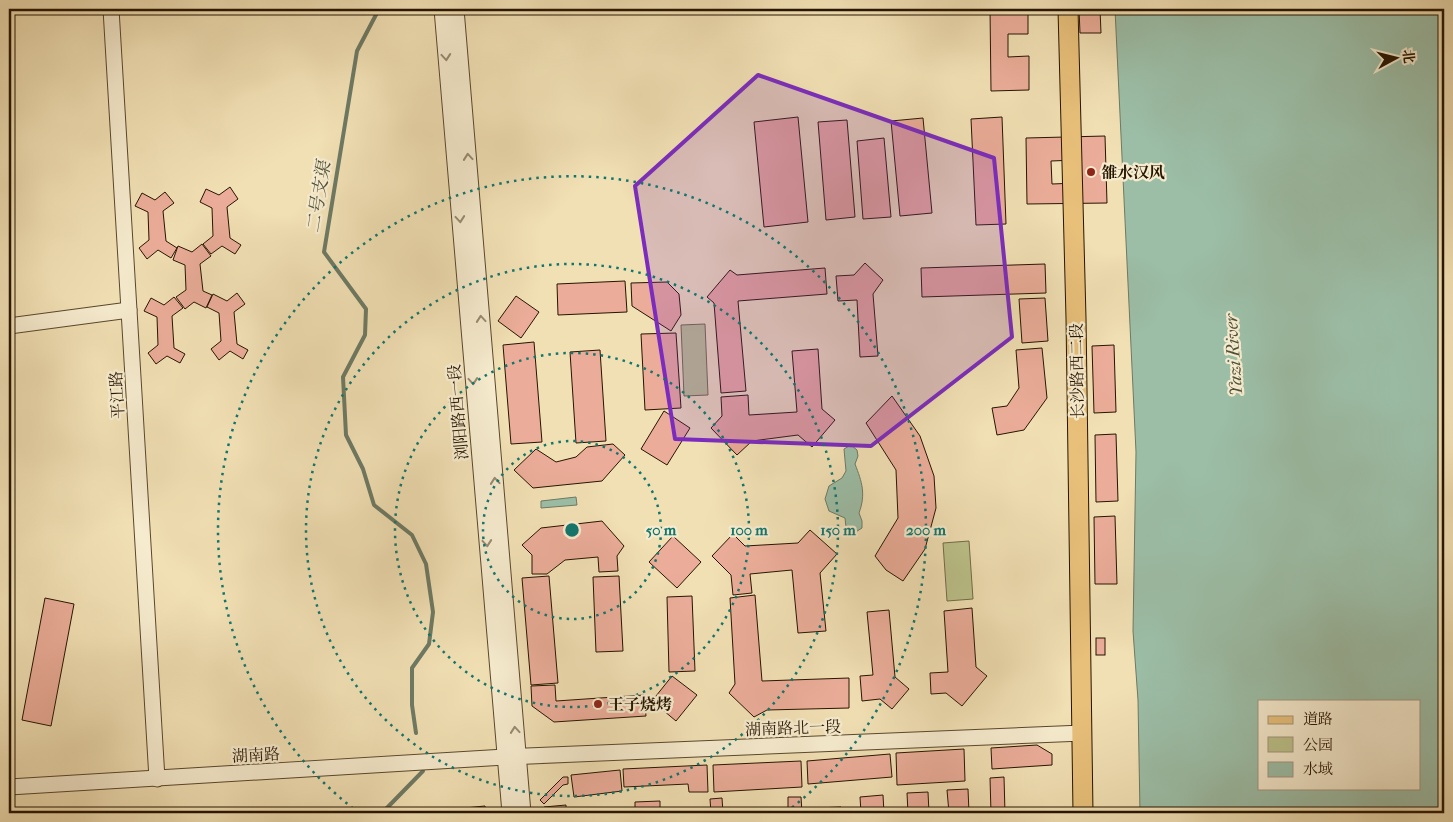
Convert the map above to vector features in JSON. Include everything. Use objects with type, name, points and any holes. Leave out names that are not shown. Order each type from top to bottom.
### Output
[{"type":"main road","name":"长沙路西二段","points":[[1068,9],[1076,318],[1083,813]]},
{"type":"street","name":"平江路","points":[[112,9],[157,779]]},
{"type":"street","name":"浏阳路西一段","points":[[442,9],[511,757],[510,813]]},
{"type":"street","points":[[456,9],[511,757],[523,813]]},
{"type":"street","points":[[9,326],[129,310]]},
{"type":"street","name":"湖南路北一段","points":[[511,757],[1083,733]]},
{"type":"street","name":"湖南路","points":[[9,787],[511,757]]},
{"type":"highlighted area","points":[[758,75],[994,158],[1012,337],[871,446],[675,439],[635,186]]},
{"type":"green space","points":[[705,324],[708,395],[684,396],[681,325]]},
{"type":"green space","points":[[969,541],[973,599],[947,601],[943,543]]},
{"type":"water","name":"Yazi River","points":[[1115,9],[1444,9],[1444,813],[1140,813],[1138,700],[1133,631],[1136,452]]},
{"type":"water","points":[[851,445],[857,450],[858,456],[855,464],[863,494],[859,513],[862,528],[854,533],[846,528],[845,518],[829,511],[825,499],[829,486],[842,478],[846,471],[844,449]]},
{"type":"water","points":[[576,497],[577,505],[541,508],[541,501]]},
{"type":"building","points":[[990,9],[1028,9],[1028,34],[1008,34],[1008,57],[1029,56],[1029,90],[991,91]]},
{"type":"building","points":[[1079,9],[1100,9],[1101,33],[1080,33]]},
{"type":"building","points":[[798,117],[808,222],[764,227],[754,122]]},
{"type":"building","points":[[1002,117],[1006,224],[976,225],[971,119]]},
{"type":"building","points":[[923,118],[932,213],[900,216],[891,121]]},
{"type":"building","points":[[847,120],[855,217],[826,220],[818,122]]},
{"type":"building","name":"雒水汉风","points":[[1105,136],[1107,203],[1027,204],[1026,138]],"holes":[[[1076,160],[1077,183],[1052,184],[1051,161]]]},
{"type":"building","points":[[884,138],[891,217],[863,219],[857,141]]},
{"type":"building","points":[[230,187],[238,199],[227,207],[230,238],[241,245],[235,254],[222,246],[211,254],[203,244],[213,236],[212,208],[200,202],[206,189],[219,195]]},
{"type":"building","points":[[165,192],[174,203],[163,211],[166,241],[177,248],[171,258],[158,250],[147,259],[139,248],[149,240],[148,212],[135,206],[142,193],[155,200]]},
{"type":"building","points":[[202,244],[211,256],[200,264],[203,291],[212,295],[206,308],[194,302],[185,309],[176,297],[186,290],[185,265],[173,260],[178,246],[192,252]]},
{"type":"building","points":[[865,263],[883,280],[873,294],[878,356],[860,357],[857,300],[838,301],[836,276],[854,275]]},
{"type":"building","points":[[1045,264],[1046,293],[922,297],[921,268]]},
{"type":"building","points":[[825,268],[827,294],[738,301],[746,391],[721,393],[714,303],[707,297],[730,270],[737,275]]},
{"type":"building","points":[[625,281],[627,312],[558,315],[557,284]]},
{"type":"building","points":[[667,282],[679,294],[681,315],[671,331],[632,306],[631,283]]},
{"type":"building","points":[[237,293],[245,304],[234,312],[237,344],[248,350],[243,359],[230,351],[219,360],[211,349],[221,341],[219,313],[207,307],[213,294],[227,301]]},
{"type":"building","points":[[516,296],[539,312],[521,338],[498,321]]},
{"type":"building","points":[[174,297],[183,308],[172,316],[174,348],[185,354],[180,363],[167,356],[156,364],[148,353],[158,345],[157,317],[144,311],[151,298],[164,305]]},
{"type":"building","points":[[1045,298],[1048,341],[1022,343],[1019,299]]},
{"type":"building","points":[[676,333],[681,408],[645,410],[641,334]]},
{"type":"building","points":[[534,342],[542,442],[511,444],[503,345]]},
{"type":"building","points":[[1114,345],[1116,412],[1094,413],[1092,346]]},
{"type":"building","points":[[1042,348],[1047,398],[1024,430],[997,435],[992,408],[1007,406],[1019,388],[1016,350]]},
{"type":"building","points":[[818,349],[822,409],[835,420],[812,447],[798,435],[752,441],[737,455],[711,428],[722,416],[721,397],[748,395],[749,415],[797,412],[792,351]]},
{"type":"building","points":[[600,350],[606,441],[576,443],[570,352]]},
{"type":"building","points":[[892,396],[920,436],[934,476],[936,508],[925,549],[903,581],[886,570],[875,556],[898,518],[896,470],[866,423]]},
{"type":"building","points":[[664,411],[690,428],[667,465],[641,449]]},
{"type":"building","points":[[1116,434],[1118,501],[1096,502],[1095,435]]},
{"type":"building","points":[[613,444],[625,455],[602,481],[533,488],[514,470],[536,449],[556,462],[576,457],[587,447]]},
{"type":"building","points":[[1115,516],[1117,584],[1095,584],[1094,517]]},
{"type":"building","points":[[602,521],[624,546],[617,556],[618,571],[599,572],[598,557],[565,560],[547,574],[532,574],[532,555],[522,545],[541,528]]},
{"type":"building","points":[[810,530],[837,554],[820,573],[826,631],[798,633],[792,570],[750,574],[752,593],[733,595],[731,575],[712,556],[733,534],[745,546],[798,543]]},
{"type":"building","points":[[673,536],[701,562],[677,588],[649,562]]},
{"type":"building","points":[[549,576],[558,683],[531,685],[522,578]]},
{"type":"building","points":[[619,576],[623,651],[596,652],[593,577]]},
{"type":"building","points":[[755,595],[762,681],[849,678],[849,708],[767,710],[754,717],[729,693],[735,684],[730,598]]},
{"type":"building","points":[[692,596],[695,671],[669,672],[667,597]]},
{"type":"building","points":[[45,598],[74,604],[51,726],[22,720]]},
{"type":"building","points":[[972,608],[976,667],[987,676],[962,706],[946,693],[931,694],[930,673],[948,672],[944,611]]},
{"type":"building","points":[[889,610],[895,677],[909,689],[892,709],[880,699],[862,701],[860,676],[873,675],[867,612]]},
{"type":"building","points":[[1096,638],[1105,638],[1105,655],[1096,655]]},
{"type":"building","points":[[672,676],[697,695],[676,721],[652,701]]},
{"type":"building","points":[[555,685],[556,701],[644,695],[646,716],[554,722],[532,706],[531,686]]},
{"type":"building","points":[[1037,745],[1052,754],[1052,765],[992,769],[991,748]]},
{"type":"building","points":[[964,749],[965,781],[897,785],[896,753]]},
{"type":"building","points":[[890,754],[892,777],[808,784],[807,761]]},
{"type":"building","points":[[801,761],[802,787],[714,792],[713,765]]},
{"type":"building","points":[[707,765],[708,792],[689,792],[688,784],[624,787],[623,769]]},
{"type":"building","points":[[620,770],[622,791],[574,797],[571,775]]},
{"type":"building","points":[[563,777],[568,777],[568,784],[563,785],[544,804],[540,800]]},
{"type":"building","points":[[1004,777],[1005,813],[991,813],[990,778]]},
{"type":"building","points":[[968,789],[969,813],[949,813],[947,790]]},
{"type":"building","points":[[928,792],[929,813],[908,813],[907,793]]},
{"type":"building","points":[[883,795],[884,813],[861,813],[860,797]]},
{"type":"building","points":[[788,797],[801,797],[802,813],[788,813]]},
{"type":"building","points":[[722,798],[723,813],[711,813],[710,799]]},
{"type":"building","points":[[660,801],[660,813],[635,813],[635,802]]},
{"type":"building","points":[[566,805],[566,813],[544,813],[544,807]]},
{"type":"building","points":[[485,806],[486,813],[465,813],[465,808]]},
{"type":"building","points":[[841,807],[842,813],[816,813],[815,808]]},
{"type":"waterway","name":"二号支渠","points":[[379,9],[357,51],[324,252],[366,309],[365,335],[343,377],[346,435],[363,469],[374,505],[412,535],[426,564],[433,612],[429,644],[412,668],[412,705],[416,733]]},
{"type":"waterway","name":"二号支渠","points":[[382,813],[423,771]]},
{"type":"place","name":"雒水汉风","points":[[1091,172]]},
{"type":"place","name":"王子烧烤","points":[[598,704]]}]
